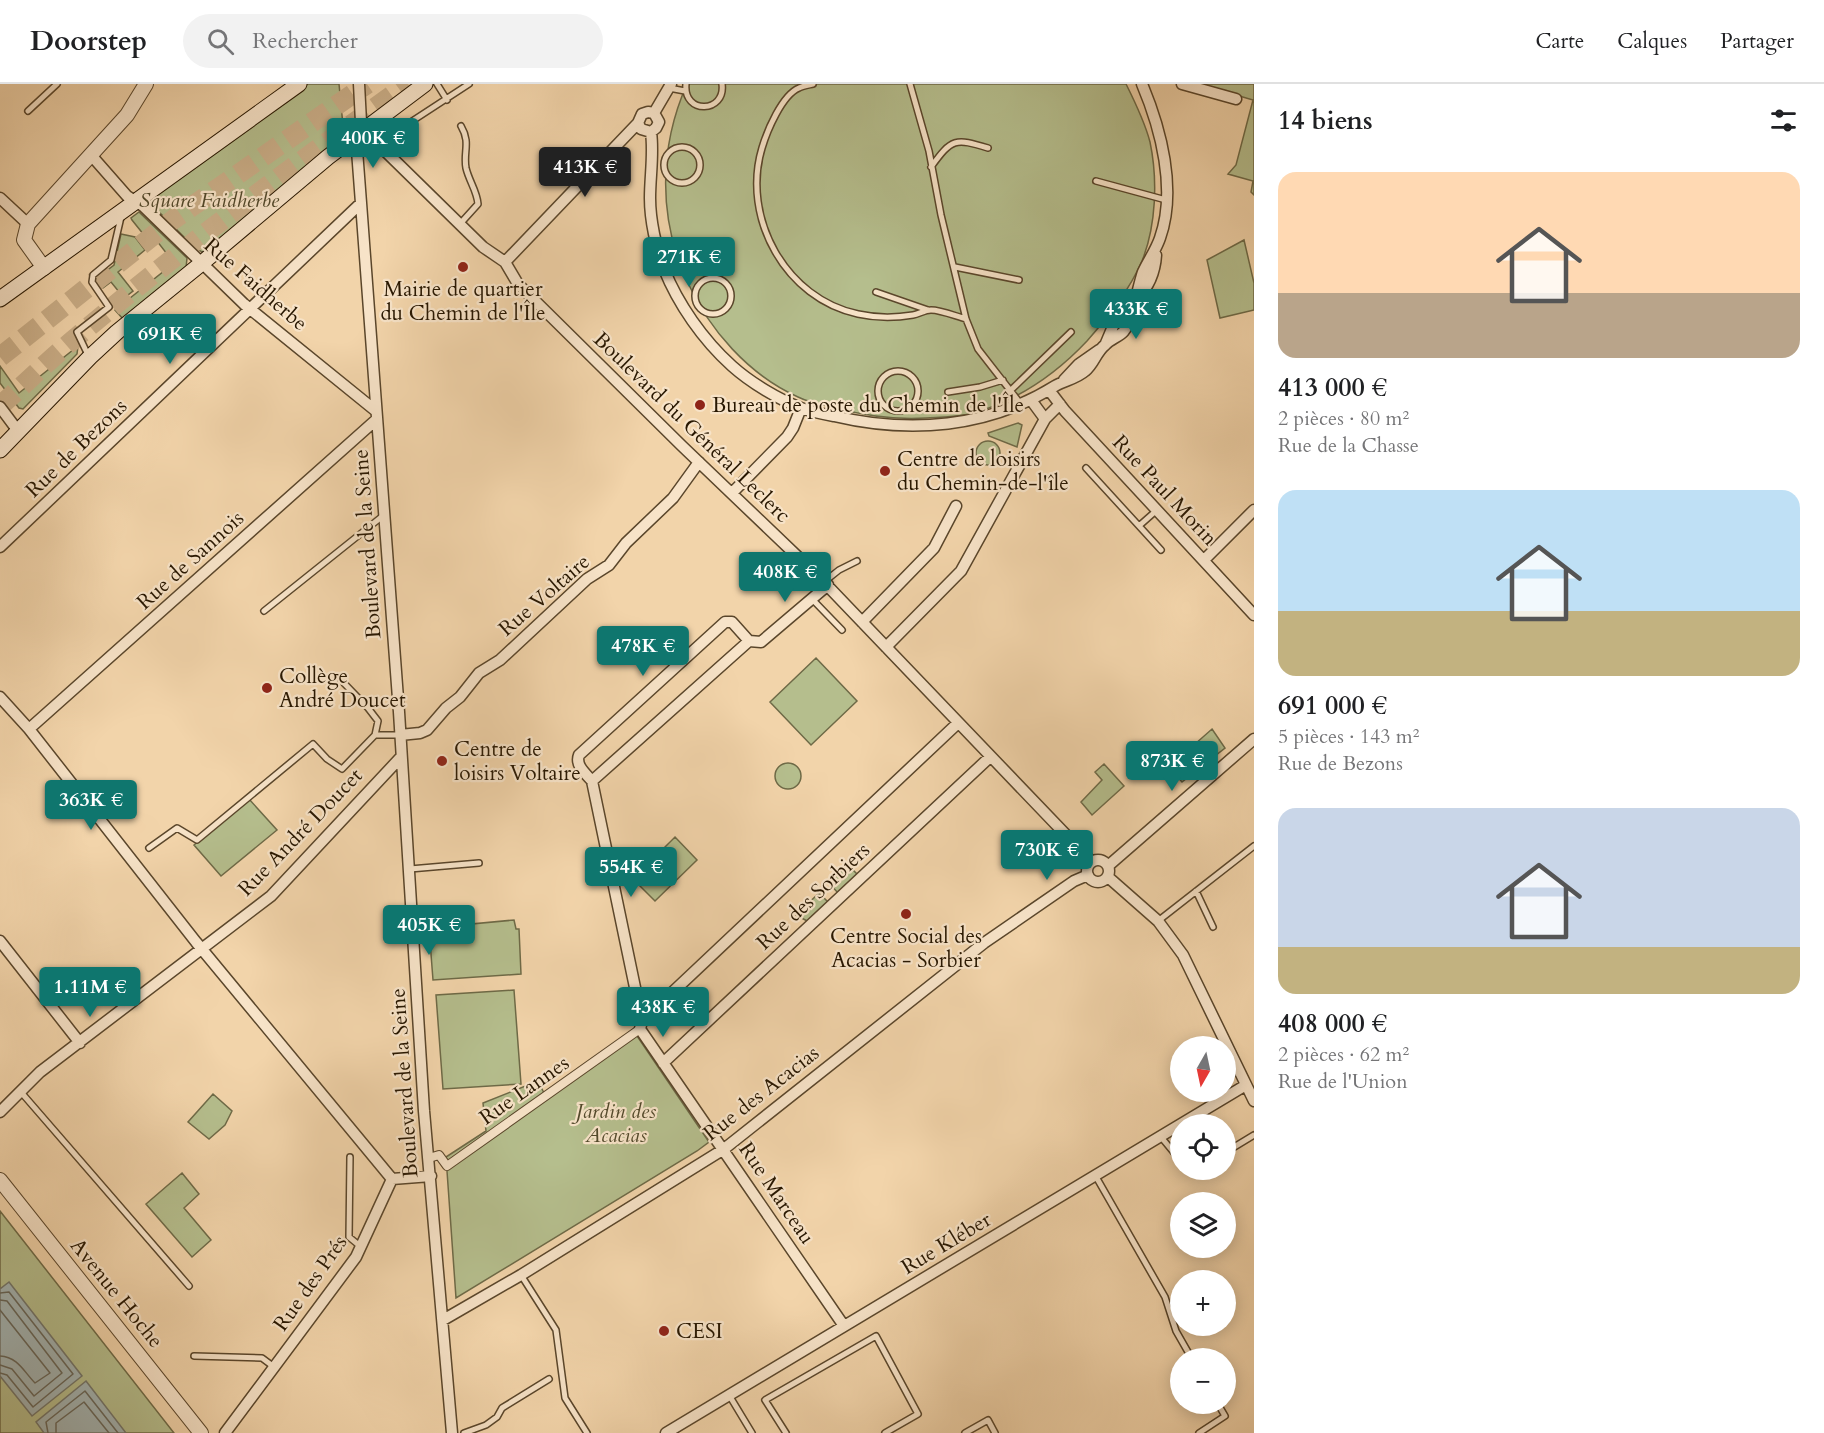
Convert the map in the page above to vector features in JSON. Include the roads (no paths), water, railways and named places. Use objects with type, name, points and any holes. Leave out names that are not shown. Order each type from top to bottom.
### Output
[{"type":"main road","points":[[0,299],[299,84]]},
{"type":"main road","points":[[0,450],[117,332],[328,157],[425,84]]},
{"type":"street","points":[[44,268],[24,240],[28,224],[127,115],[146,84]]},
{"type":"street","name":"Boulevard de la Seine","points":[[359,84],[361,122],[357,137],[361,203],[410,868],[423,1102],[452,1433]]},
{"type":"street","points":[[651,132],[653,147],[650,201],[655,236],[663,267],[686,311],[711,344],[731,365],[756,384],[801,408],[861,422],[891,426],[924,426],[964,422],[990,416],[1026,402],[1063,381],[1077,377],[1086,370],[1103,347],[1114,324],[1146,291],[1161,234],[1166,200],[1166,165],[1150,103],[1142,84]]},
{"type":"street","points":[[1182,84],[1236,99]]},
{"type":"street","points":[[654,113],[670,86]]},
{"type":"street","points":[[505,262],[639,123],[642,114],[648,112],[654,113],[658,118],[658,125],[651,132]]},
{"type":"street","points":[[639,123],[641,129],[651,132]]},
{"type":"street","name":"Boulevard du Général Leclerc","points":[[357,137],[381,147],[489,253],[505,262],[518,285],[826,584],[1092,862]]},
{"type":"street","name":"Rue Faidherbe","points":[[91,155],[127,196],[136,201],[250,308],[376,415]]},
{"type":"street","points":[[0,198],[28,224]]},
{"type":"street","name":"Rue de Bezons","points":[[0,547],[361,203]]},
{"type":"street","name":"Rue Paul Morin","points":[[1049,390],[1254,615]]},
{"type":"street","points":[[1026,402],[1045,419]]},
{"type":"street","points":[[886,647],[961,571],[1045,419],[1060,404]]},
{"type":"street","points":[[0,407],[18,431]]},
{"type":"street","points":[[732,493],[787,437],[801,408]]},
{"type":"street","name":"Rue de Sannois","points":[[29,729],[376,415]]},
{"type":"street","name":"Rue Voltaire","points":[[400,735],[427,730],[446,708],[460,698],[478,673],[500,660],[587,579],[609,565],[626,543],[669,502],[699,462]]},
{"type":"street","points":[[862,622],[934,548],[956,507]]},
{"type":"street","points":[[1204,560],[1254,510]]},
{"type":"street","points":[[641,1025],[592,781],[578,764],[579,754],[712,633],[729,621],[749,641],[760,642],[812,599],[826,584]]},
{"type":"street","points":[[592,781],[749,641]]},
{"type":"street","points":[[0,697],[29,729],[202,949],[392,1179],[431,1176]]},
{"type":"street","name":"Rue des Sorbiers","points":[[641,1025],[958,723]]},
{"type":"street","points":[[1254,739],[1108,871],[1100,882],[1095,882],[1088,875],[1088,868],[1092,862],[1101,860],[1108,871],[1158,921],[1183,955],[1254,1101]]},
{"type":"street","name":"Rue André Doucet","points":[[0,1112],[40,1072],[271,896],[401,757]]},
{"type":"street","name":"Rue des Sorbiers","points":[[663,1063],[990,757]]},
{"type":"street","name":"Rue des Acacias","points":[[443,1320],[521,1275],[724,1149],[984,943],[1074,880],[1088,875]]},
{"type":"street","points":[[0,941],[80,1043]]},
{"type":"street","name":"Rue Marceau","points":[[641,1025],[663,1063],[844,1326]]},
{"type":"street","name":"Rue Lannes","points":[[429,1158],[439,1155],[447,1167],[641,1025]]},
{"type":"street","name":"Rue Kléber","points":[[666,1433],[1246,1085]]},
{"type":"street","name":"Rue des Prés","points":[[225,1433],[362,1247],[392,1179]]},
{"type":"street","name":"Avenue Hoche","points":[[0,1180],[201,1433]]},
{"type":"lane","points":[[28,111],[57,84]]},
{"type":"lane","points":[[437,84],[447,101]]},
{"type":"lane","points":[[357,137],[400,129],[447,101],[469,84]]},
{"type":"lane","points":[[670,86],[685,87],[690,102],[701,107],[708,107],[718,100],[722,84]]},
{"type":"lane","points":[[813,84],[797,88],[780,107],[771,124],[760,156],[756,185],[758,206],[766,235],[775,252],[794,277],[805,288],[833,305],[856,314],[875,316],[904,316],[930,310]]},
{"type":"lane","points":[[910,84],[929,151],[966,319],[978,349],[1011,390],[1026,402]]},
{"type":"lane","points":[[459,225],[478,204],[466,166],[467,136],[461,126]]},
{"type":"lane","points":[[931,167],[942,151],[957,141],[964,140],[988,148]]},
{"type":"lane","points":[[681,147],[696,153],[700,164],[696,175],[686,182],[674,181],[669,177],[664,166],[667,155],[681,147]]},
{"type":"lane","points":[[652,163],[664,166]]},
{"type":"lane","points":[[1096,181],[1166,200]]},
{"type":"lane","points":[[90,357],[77,332],[109,307],[92,282],[93,275],[111,260],[122,212]]},
{"type":"lane","points":[[955,267],[1019,280]]},
{"type":"lane","points":[[718,278],[728,285],[731,291],[731,302],[723,311],[718,314],[706,313],[697,305],[695,293],[701,282],[718,278]]},
{"type":"lane","points":[[876,292],[966,319]]},
{"type":"lane","points":[[686,311],[697,305]]},
{"type":"lane","points":[[1011,390],[1071,332]]},
{"type":"lane","points":[[889,373],[908,374],[917,383],[918,396],[905,410],[892,410],[882,402],[878,389],[884,377],[889,373]]},
{"type":"lane","points":[[948,392],[980,387],[1003,380]]},
{"type":"lane","points":[[891,426],[892,410]]},
{"type":"lane","points":[[1086,468],[1161,550]]},
{"type":"lane","points":[[1140,525],[1157,510]]},
{"type":"lane","points":[[264,611],[384,515]]},
{"type":"lane","points":[[826,584],[839,570],[858,561]]},
{"type":"lane","points":[[812,599],[842,630]]},
{"type":"lane","points":[[149,848],[177,828],[197,840],[313,744],[327,759],[342,769],[375,735],[378,721],[339,678]]},
{"type":"lane","points":[[375,735],[400,735]]},
{"type":"lane","points":[[1158,921],[1254,846]]},
{"type":"lane","points":[[410,868],[479,863]]},
{"type":"lane","points":[[1196,891],[1213,927]]},
{"type":"lane","points":[[20,1091],[189,1286]]},
{"type":"lane","points":[[1236,1146],[1254,1135]]},
{"type":"lane","points":[[1161,1137],[1170,1148]]},
{"type":"lane","points":[[350,1157],[349,1237],[362,1247]]},
{"type":"lane","points":[[1095,1175],[1165,1297],[1176,1331],[1186,1348]]},
{"type":"lane","points":[[521,1275],[556,1330],[565,1398],[588,1433]]},
{"type":"lane","points":[[786,1433],[765,1400],[876,1336],[918,1414],[885,1433]]},
{"type":"lane","points":[[194,1356],[262,1358],[274,1367]]},
{"type":"lane","points":[[465,1433],[486,1425],[497,1417],[502,1407],[549,1379]]},
{"type":"lane","points":[[729,1395],[752,1433]]},
{"type":"lane","points":[[1199,1433],[1225,1416],[1224,1414]]},
{"type":"lane","points":[[965,1433],[988,1420],[995,1433]]},
{"type":"water","points":[[9,1282],[82,1376],[32,1416],[0,1376],[0,1289]]},
{"type":"water","points":[[86,1381],[126,1433],[44,1433],[36,1422]]},
{"type":"tunnel","points":[[0,357],[174,219],[367,84]]},
{"type":"tunnel","points":[[0,406],[68,344],[199,238],[408,84]]},
{"type":"place","name":"Mairie de quartier du Chemin de l'Île","points":[[463,267]]},
{"type":"place","name":"Bureau de poste du Chemin de l'Île","points":[[700,405]]},
{"type":"place","name":"Centre de loisirs du Chemin-de-l'île","points":[[885,471]]},
{"type":"place","name":"Collège André Doucet","points":[[267,688]]},
{"type":"place","name":"Centre de loisirs Voltaire","points":[[442,761]]},
{"type":"place","name":"Centre Social des Acacias - Sorbier","points":[[906,914]]},
{"type":"place","name":"CESI","points":[[664,1331]]},
{"type":"park label","name":"Square Faidherbe","points":[[209,200]]},
{"type":"park label","name":"Jardin des Acacias","points":[[616,1123]]}]
